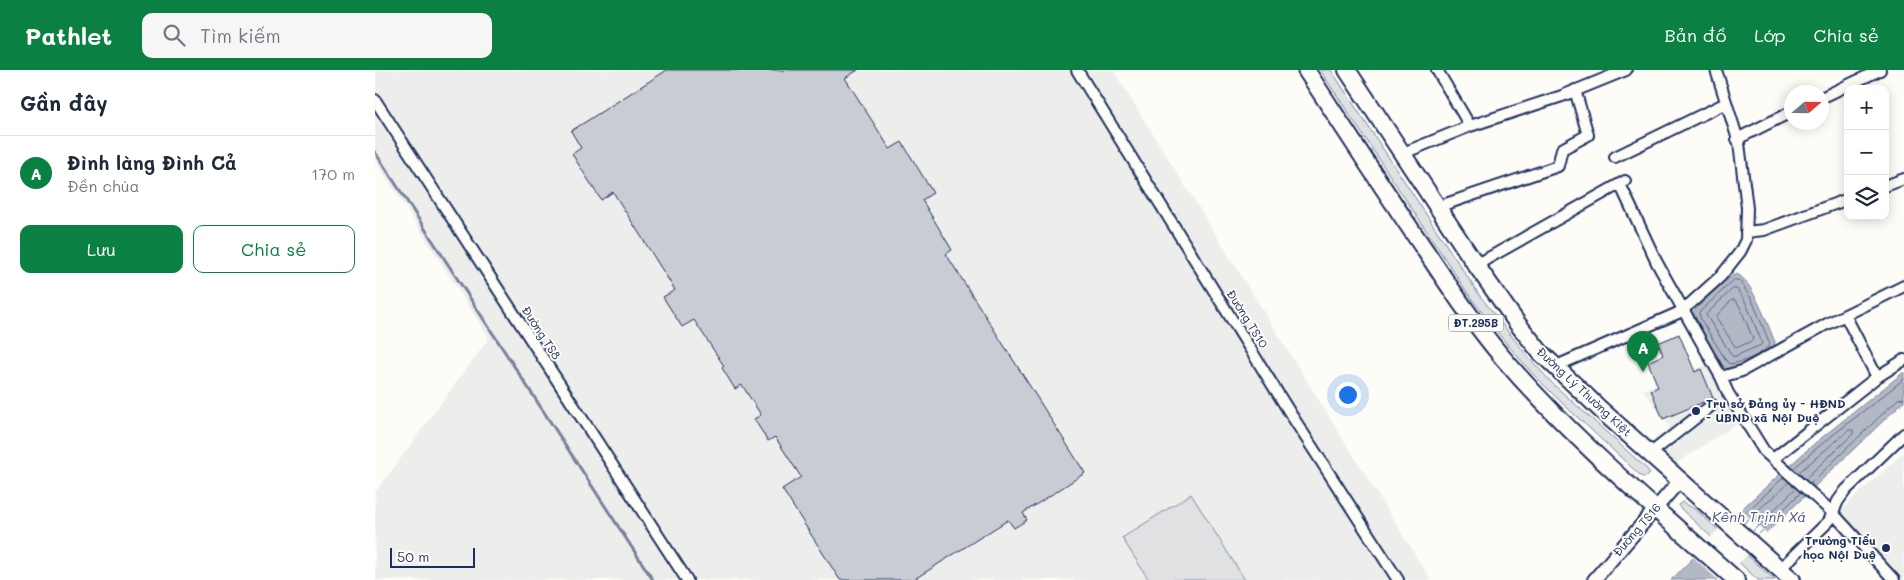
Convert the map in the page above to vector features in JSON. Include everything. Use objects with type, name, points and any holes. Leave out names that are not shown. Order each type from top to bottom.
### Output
[{"type":"main road","name":"ĐT.295B","points":[[1306,70],[1454,294],[1502,357],[1562,421],[1735,580]]},
{"type":"main road","name":"Đường Lý Thường Kiệt","points":[[1347,70],[1401,154],[1525,334],[1554,366],[1786,574]]},
{"type":"street","name":"Đường TS10","points":[[1077,70],[1291,413],[1398,580]]},
{"type":"street","points":[[1437,70],[1470,126]]},
{"type":"street","points":[[1401,154],[1470,126],[1575,90],[1626,70]]},
{"type":"street","points":[[1554,366],[1661,321],[1682,310],[1721,276],[1740,252],[1746,240],[1747,208],[1737,139],[1716,70]]},
{"type":"street","points":[[1829,94],[1880,70]]},
{"type":"street","points":[[1437,207],[1558,166],[1563,149],[1588,135],[1575,90]]},
{"type":"street","name":"Đường TS8","points":[[375,100],[687,580]]},
{"type":"street","points":[[1615,157],[1726,103]]},
{"type":"street","points":[[1737,139],[1784,116]]},
{"type":"street","points":[[1889,185],[1904,179]]},
{"type":"street","points":[[1476,265],[1623,182],[1657,263],[1721,377],[1728,393],[1764,451],[1832,512],[1894,580]]},
{"type":"street","points":[[1746,232],[1764,230],[1844,200]]},
{"type":"street","points":[[1721,377],[1742,371],[1845,315],[1904,286]]},
{"type":"street","points":[[1845,315],[1877,377]]},
{"type":"street","points":[[1775,461],[1877,377],[1904,360]]},
{"type":"street","points":[[1651,454],[1712,405]]},
{"type":"street","points":[[1786,574],[1829,521],[1832,512],[1846,490],[1904,434]]},
{"type":"street","name":"Đường TS16","points":[[1594,580],[1681,480]]},
{"type":"shaded area","points":[[375,70],[1113,70],[1431,580],[375,580],[375,493],[489,338],[375,160]]},
{"type":"shaded area","points":[[1320,70],[1331,70],[1480,296],[1529,358],[1553,384],[1646,468],[1650,473],[1648,476],[1642,477],[1562,403],[1531,372],[1502,338],[1471,298]]},
{"type":"shaded area","name":"Trụ sở Đảng ủy - HĐND - UBND xã Nội Duệ","points":[[1706,365],[1741,421],[1674,465],[1647,445],[1670,427],[1643,390]]},
{"type":"shaded area","name":"Trường Tiểu học Nội Duệ","points":[[1904,452],[1904,580],[1902,580],[1834,516]]},
{"type":"shaded area","points":[[1191,494],[1245,580],[1149,580],[1122,538]]},
{"type":"shaded area","points":[[1682,502],[1695,509],[1775,580],[1758,580],[1681,509],[1678,505]]},
{"type":"water","points":[[1736,274],[1742,277],[1748,284],[1775,342],[1769,352],[1763,357],[1748,364],[1727,369],[1723,366],[1693,312],[1726,280]]},
{"type":"water","name":"Kênh Trịnh Xá","points":[[1904,372],[1904,401],[1717,580],[1671,580],[1747,504],[1815,443]]},
{"type":"pier","points":[[1739,508],[1769,535],[1721,580],[1718,580],[1692,556]]},
{"type":"building","points":[[667,70],[858,70],[845,78],[890,149],[902,142],[933,193],[922,200],[952,250],[946,254],[1085,473],[1023,513],[1027,520],[1014,528],[1008,520],[913,580],[840,580],[782,489],[801,477],[775,437],[768,441],[754,419],[761,415],[742,385],[735,389],[722,368],[724,366],[694,320],[682,327],[663,297],[675,290],[613,192],[601,200],[572,154],[581,148],[571,131]]},
{"type":"building","points":[[1679,334],[1695,372],[1701,369],[1713,398],[1663,419],[1651,390],[1658,387],[1648,362],[1663,355],[1658,343]]},
{"type":"waterway","points":[[375,152],[653,580]]},
{"type":"place","name":"Đình làng Đình Cả","points":[[1643,372]]},
{"type":"place","name":"Trụ sở Đảng ủy - HĐND - UBND xã Nội Duệ","points":[[1696,411]]},
{"type":"place","name":"Trường Tiểu học Nội Duệ","points":[[1886,548]]}]
